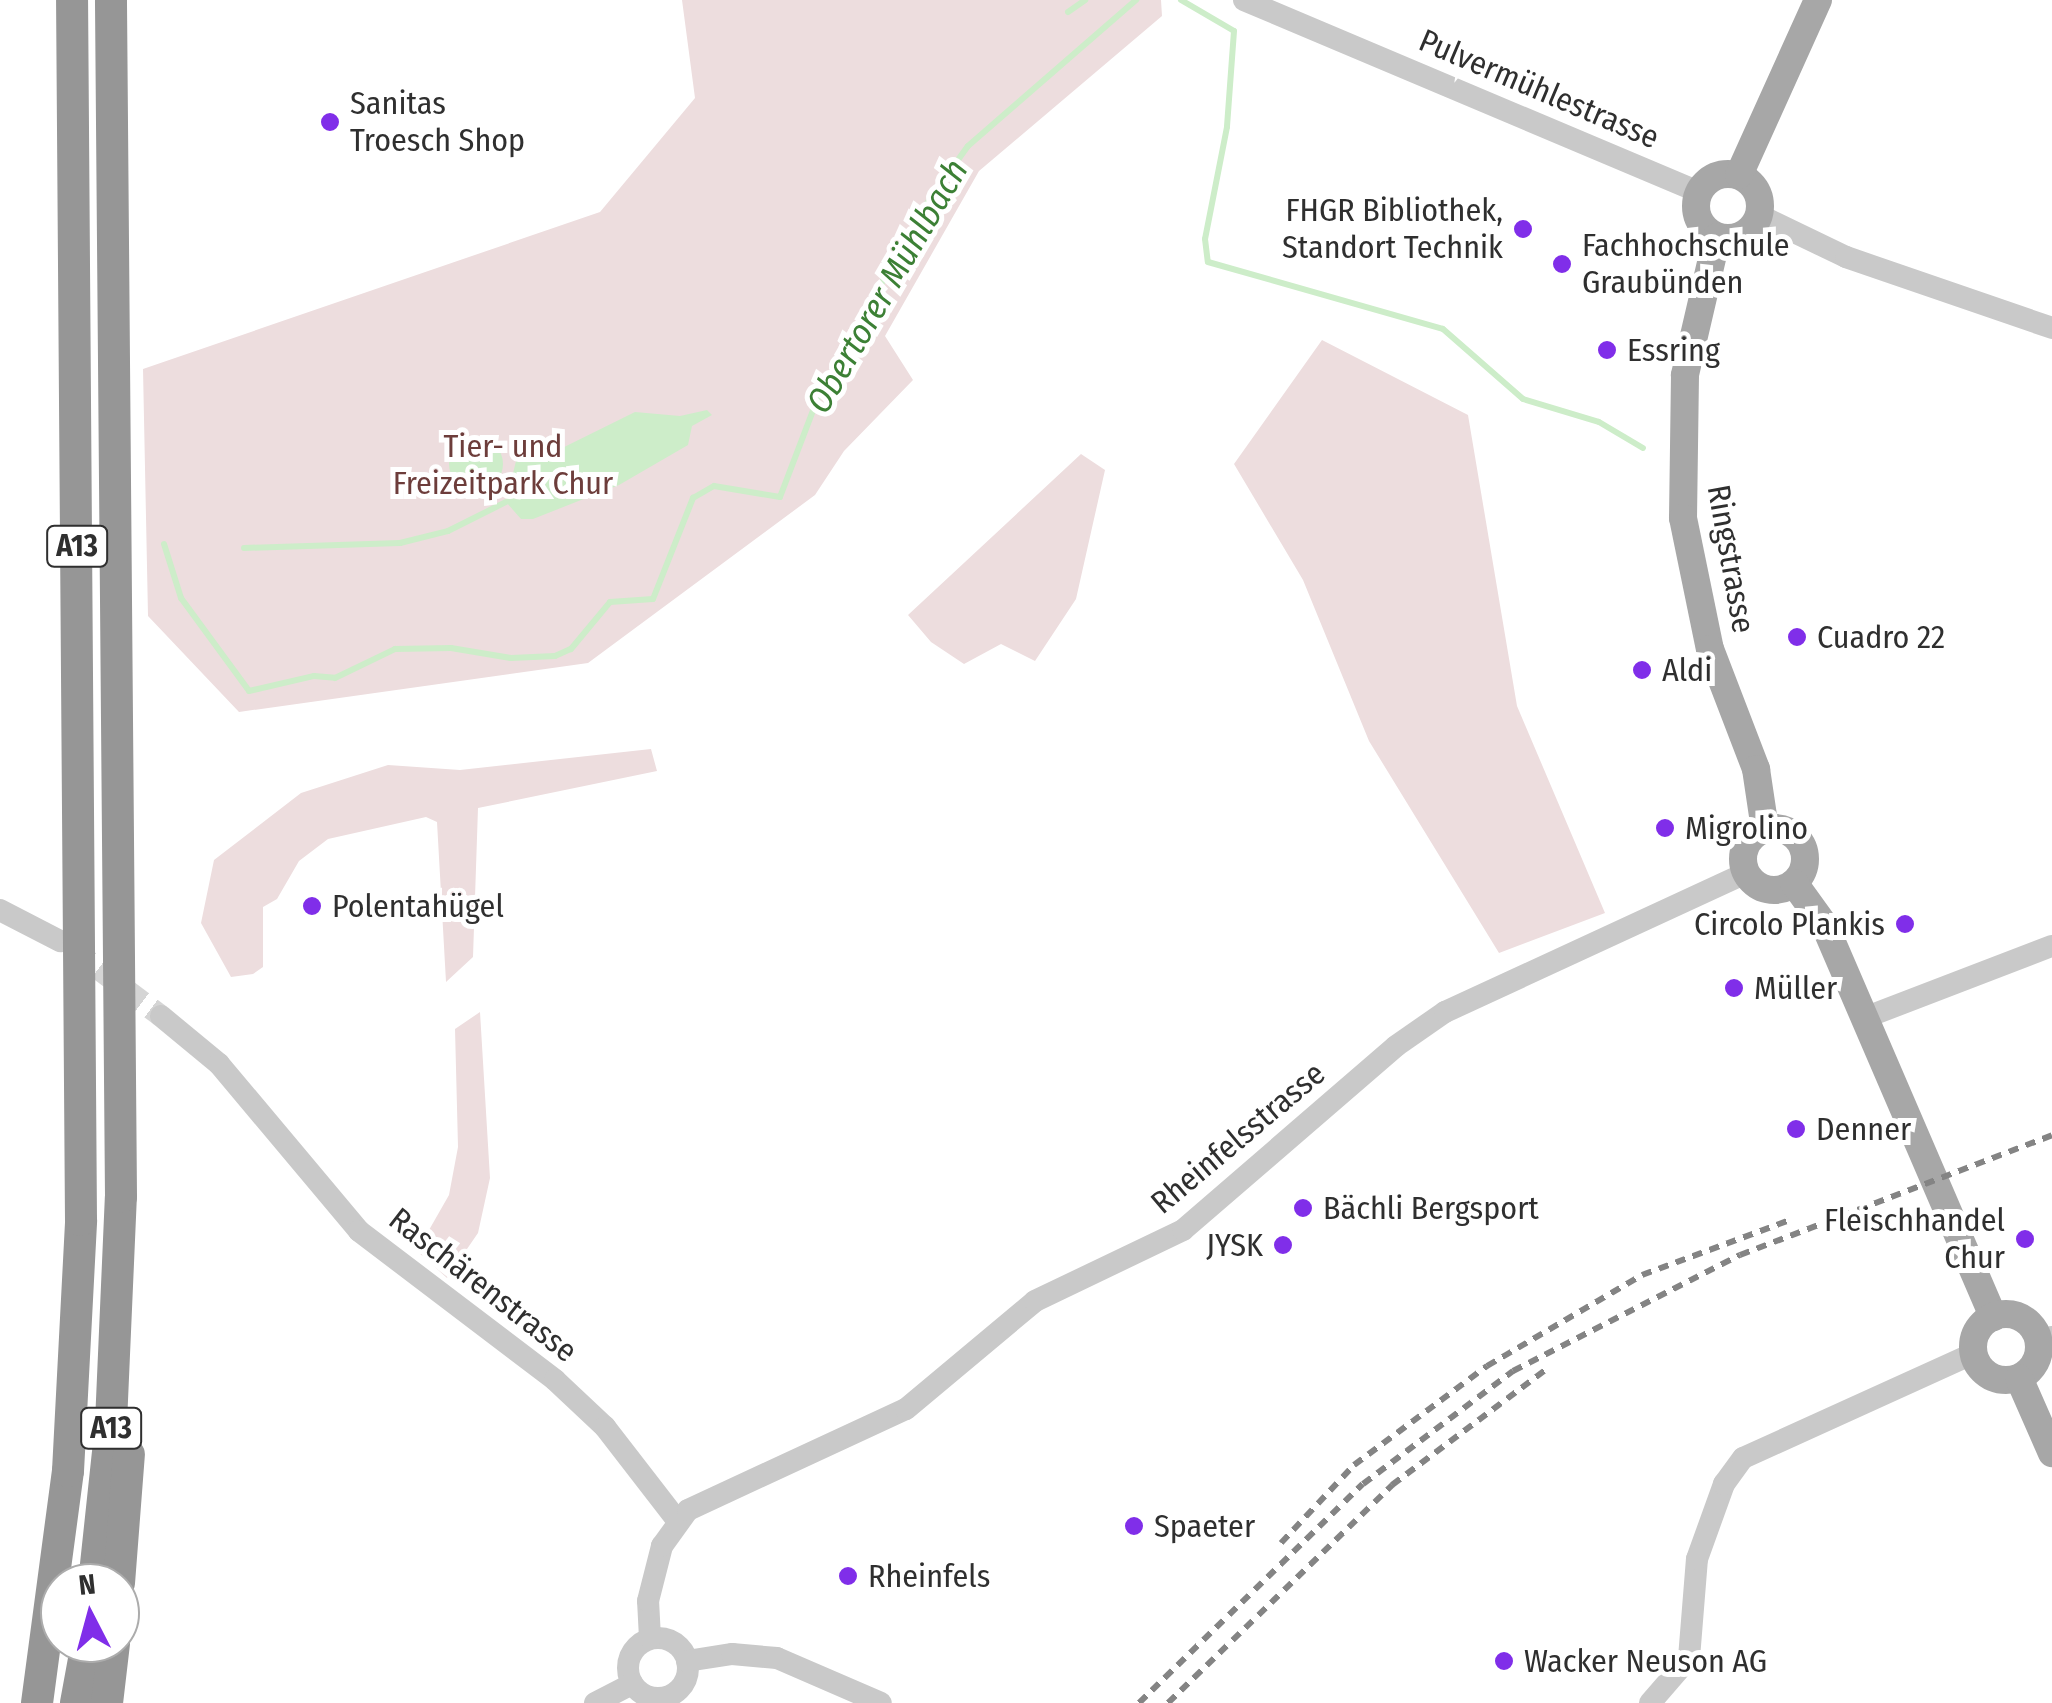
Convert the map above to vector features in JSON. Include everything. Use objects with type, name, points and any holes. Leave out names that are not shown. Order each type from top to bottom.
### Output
[{"type":"highway","name":"A13","points":[[37,1703],[68,1471],[83,1092],[72,0]]},
{"type":"highway","name":"A13","points":[[96,1563],[118,1272],[111,0]]},
{"type":"highway","name":"A13","points":[[118,1272],[136,1342],[121,1563]]},
{"type":"highway","name":"A13","points":[[15,1703],[42,1541],[68,1471]]},
{"type":"highway","points":[[76,1703],[83,1663]]},
{"type":"highway","points":[[107,1703],[112,1663]]},
{"type":"main road","points":[[1738,175],[1818,0]]},
{"type":"main road","points":[[1738,175],[1754,187],[1759,215],[1742,234],[1717,236],[1696,213],[1698,192],[1711,178],[1738,175]]},
{"type":"main road","name":"Ringstrasse","points":[[1717,236],[1685,376],[1683,518],[1710,648],[1756,768],[1765,829]]},
{"type":"main road","points":[[1765,829],[1784,829],[1804,849],[1804,868],[1794,883],[1767,890],[1746,873],[1745,846],[1765,829]]},
{"type":"main road","points":[[1794,883],[1825,926],[1994,1316]]},
{"type":"main road","points":[[1994,1316],[2022,1318],[2045,1338],[2036,1363],[2018,1378],[1987,1374],[1974,1354],[1977,1332],[1994,1316]]},
{"type":"main road","points":[[2018,1378],[2052,1453]]},
{"type":"street","name":"Pulvermühlestrasse","points":[[1244,0],[1698,192]]},
{"type":"street","points":[[1759,215],[1846,257],[2052,328]]},
{"type":"street","name":"Rheinfelsstrasse","points":[[676,1520],[906,1409],[1035,1301],[1183,1230],[1396,1046],[1446,1012],[1746,873]]},
{"type":"street","points":[[0,910],[60,941]]},
{"type":"street","points":[[1864,1018],[2052,946]]},
{"type":"street","name":"Raschärenstrasse","points":[[161,1016],[219,1064],[359,1231],[554,1380],[605,1427],[676,1520]]},
{"type":"street","points":[[1650,1703],[1690,1658],[1697,1559],[1724,1484],[1743,1458],[1974,1354]]},
{"type":"street","points":[[650,1638],[674,1642],[688,1661],[684,1684],[672,1695],[650,1698],[632,1684],[628,1660],[650,1638],[648,1602],[676,1520]]},
{"type":"street","points":[[688,1661],[732,1654],[778,1658],[881,1703]]},
{"type":"street","points":[[595,1703],[632,1684]]},
{"type":"green space","name":"Tier- und Freizeitpark Chur","points":[[682,0],[1161,0],[1162,16],[979,171],[885,336],[913,380],[844,451],[815,495],[588,663],[239,712],[148,616],[143,369],[600,212],[695,98]]},
{"type":"green space","points":[[1322,340],[1468,415],[1517,706],[1605,913],[1499,953],[1369,741],[1303,580],[1234,464]]},
{"type":"green space","points":[[1081,454],[1105,470],[1076,599],[1035,661],[1001,644],[964,664],[931,642],[908,615]]},
{"type":"green space","points":[[651,749],[657,771],[478,808],[473,957],[446,982],[437,822],[426,817],[328,839],[299,861],[277,899],[263,907],[263,967],[253,974],[231,977],[201,923],[214,860],[301,793],[388,765],[460,770]]},
{"type":"green space","points":[[480,1012],[490,1178],[478,1233],[447,1278],[417,1251],[449,1195],[458,1147],[455,1029]]},
{"type":"shaded area","points":[[707,410],[712,415],[692,426],[688,445],[619,485],[533,519],[521,519],[506,502],[516,461],[548,455],[635,412],[680,416]]},
{"type":"shaded area","points":[[476,437],[495,445],[503,464],[495,483],[476,491],[457,483],[449,464],[457,445]]},
{"type":"waterway","points":[[1068,12],[1085,0]]},
{"type":"waterway","name":"Obertorer Mühlbach","points":[[164,544],[181,598],[249,691],[314,676],[335,678],[395,649],[451,648],[511,658],[555,656],[571,649],[610,602],[653,599],[693,498],[714,486],[780,497],[819,395],[923,209],[968,146],[1136,0]]},
{"type":"waterway","name":"Obertorer Mühlbach","points":[[1181,0],[1234,31],[1227,127],[1205,239],[1208,262],[1443,329],[1523,399],[1599,422],[1643,448]]},
{"type":"waterway","points":[[244,548],[400,543],[448,531],[506,502]]},
{"type":"tunnel","points":[[72,949],[161,1016]]},
{"type":"railway","points":[[1139,1703],[1363,1484],[1513,1371],[1740,1255],[2052,1135]]},
{"type":"railway","points":[[1281,1543],[1354,1465],[1487,1366],[1642,1275],[1790,1220]]},
{"type":"railway","points":[[1168,1703],[1392,1485],[1549,1367]]},
{"type":"place","name":"Sanitas Troesch Shop","points":[[330,122]]},
{"type":"place","name":"FHGR Bibliothek, Standort Technik","points":[[1523,229]]},
{"type":"place","name":"Fachhochschule Graubünden","points":[[1562,264]]},
{"type":"place","name":"Essring","points":[[1607,350]]},
{"type":"place","name":"Cuadro 22","points":[[1797,637]]},
{"type":"place","name":"Aldi","points":[[1642,670]]},
{"type":"place","name":"Migrolino","points":[[1665,828]]},
{"type":"place","name":"Polentahügel","points":[[312,906]]},
{"type":"place","name":"Circolo Plankis","points":[[1905,924]]},
{"type":"place","name":"Müller","points":[[1734,988]]},
{"type":"place","name":"Denner","points":[[1796,1129]]},
{"type":"place","name":"Bächli Bergsport","points":[[1303,1208]]},
{"type":"place","name":"Fleischhandel Chur","points":[[2025,1239]]},
{"type":"place","name":"JYSK","points":[[1283,1245]]},
{"type":"place","name":"Spaeter","points":[[1134,1526]]},
{"type":"place","name":"Rheinfels","points":[[848,1576]]},
{"type":"place","name":"Wacker Neuson AG","points":[[1504,1661]]}]
